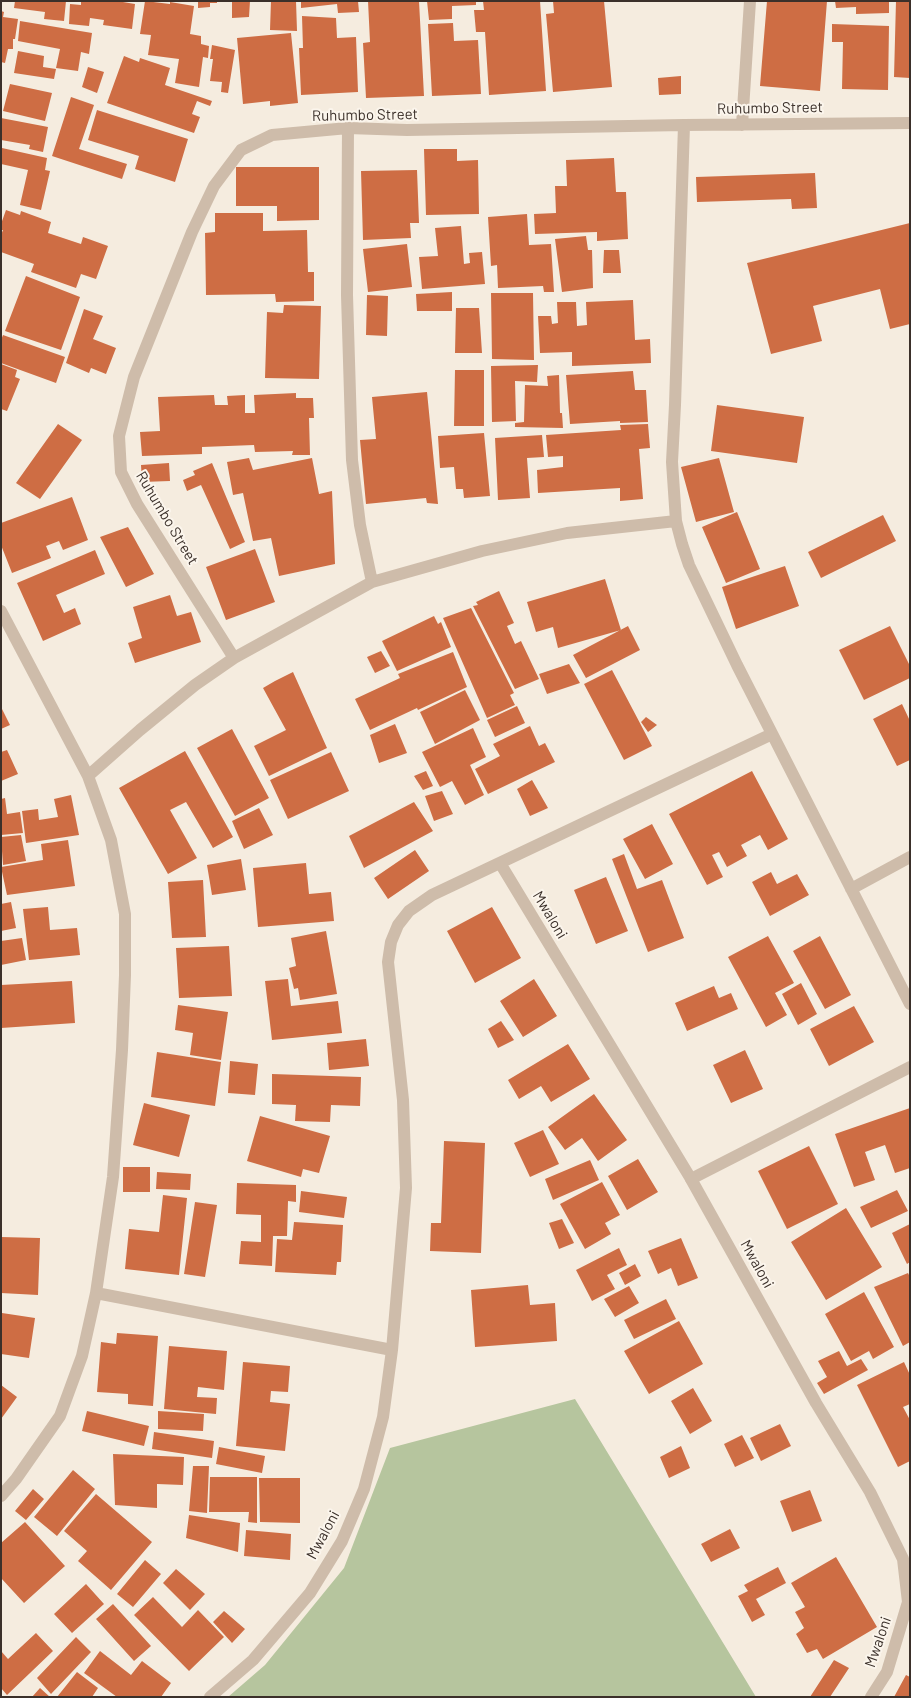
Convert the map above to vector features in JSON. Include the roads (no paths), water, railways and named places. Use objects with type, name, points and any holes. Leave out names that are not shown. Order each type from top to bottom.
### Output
[{"type":"street","points":[[742,125],[750,1]]},
{"type":"street","name":"Ruhumbo Street","points":[[234,658],[137,504],[121,472],[119,436],[134,377],[192,232],[214,186],[241,150],[272,135],[348,128],[407,130],[910,123]]},
{"type":"street","points":[[684,125],[676,405],[672,462],[676,521],[689,565],[772,734],[910,1004]]},
{"type":"street","points":[[348,128],[347,295],[352,460],[360,525],[372,582]]},
{"type":"street","points":[[88,776],[195,685],[234,658],[372,582],[482,551],[557,535],[676,521]]},
{"type":"street","points":[[1,611],[88,776],[111,840],[125,914],[125,974],[121,1069],[112,1177],[96,1293],[82,1356],[60,1416],[16,1479],[1,1496]]},
{"type":"street","name":"Mwaloni","points":[[210,1697],[253,1660],[310,1593],[342,1541],[364,1489],[381,1426],[389,1386],[406,1188],[403,1100],[388,962],[391,942],[398,925],[409,911],[432,895],[772,734]]},
{"type":"street","points":[[851,889],[910,857]]},
{"type":"street","name":"Mwaloni","points":[[500,863],[691,1179],[816,1403],[870,1492],[902,1559],[908,1602],[886,1672],[871,1697]]},
{"type":"street","points":[[691,1179],[910,1067]]},
{"type":"street","points":[[96,1293],[392,1350]]}]
